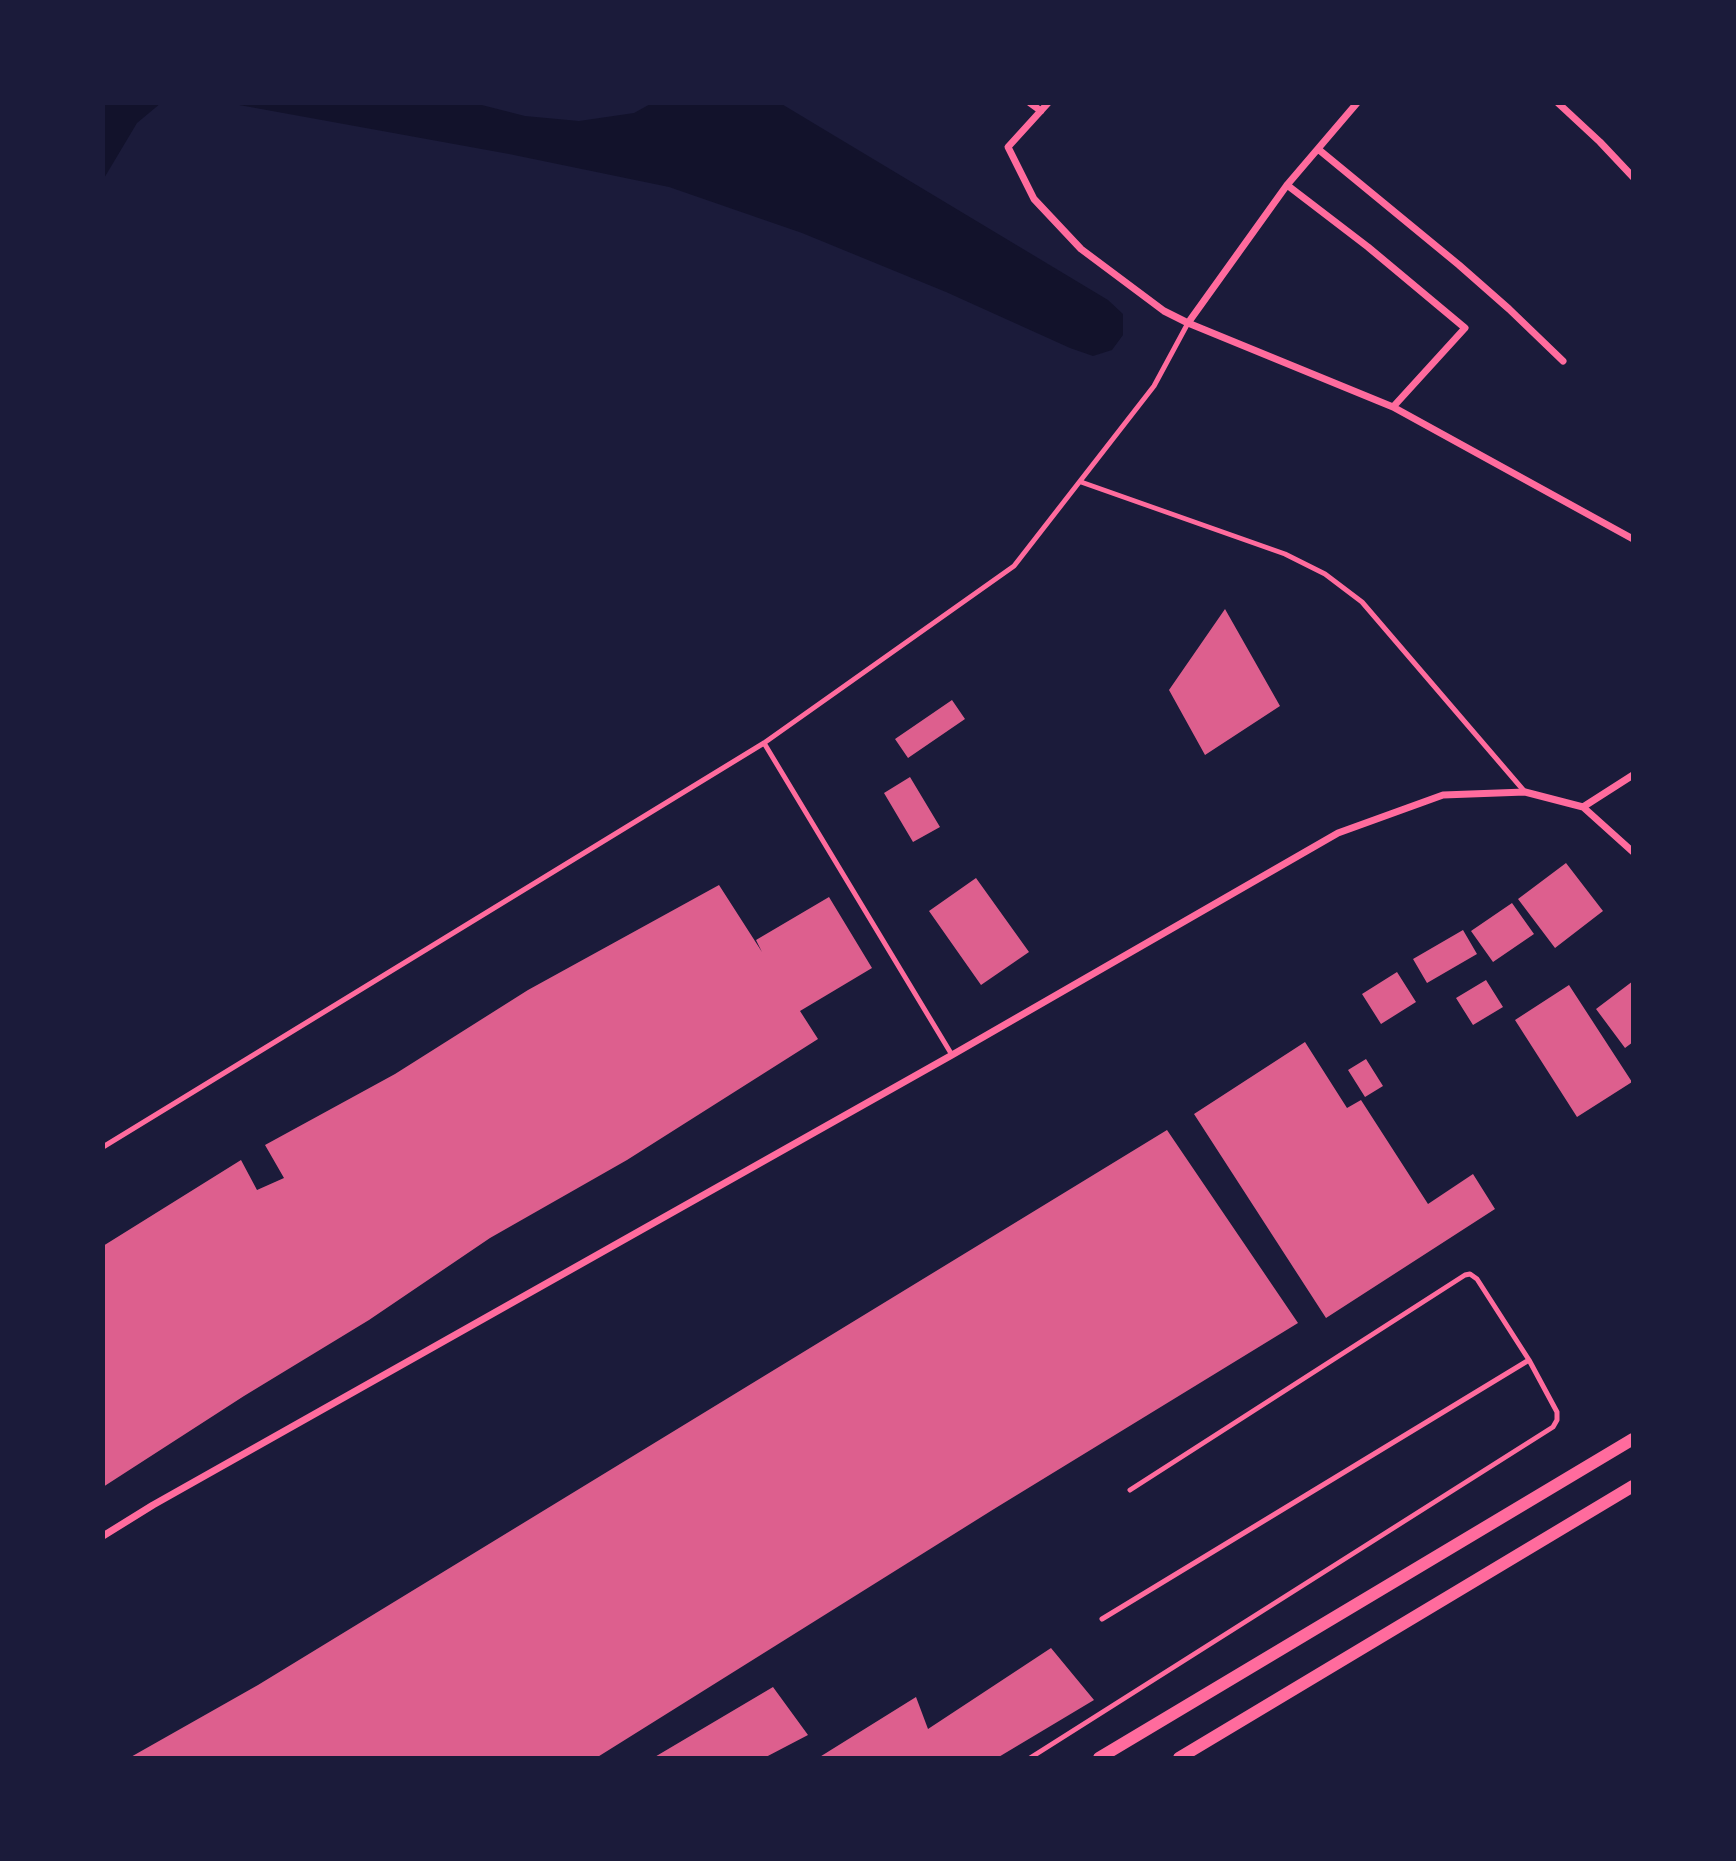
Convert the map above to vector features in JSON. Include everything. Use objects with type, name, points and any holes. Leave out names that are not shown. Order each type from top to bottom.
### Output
[{"type":"street","points":[[1030,103],[1041,111]]},
{"type":"street","points":[[1048,103],[1007,147],[1034,199],[1081,248],[1164,311],[1186,326],[1393,407],[1633,539]]},
{"type":"street","points":[[1186,326],[1287,186],[1357,103]]},
{"type":"street","points":[[1558,103],[1633,177]]},
{"type":"street","points":[[1318,149],[1459,265],[1563,361]]},
{"type":"street","points":[[1287,186],[1368,247],[1465,328],[1393,407]]},
{"type":"street","points":[[1583,807],[1633,775]]},
{"type":"street","points":[[103,1536],[153,1505],[952,1055],[1338,833],[1443,795],[1525,792],[1583,807],[1633,852]]},
{"type":"street","points":[[1099,1758],[1633,1440]]},
{"type":"street","points":[[1180,1758],[1633,1486]]},
{"type":"lane","points":[[103,1147],[764,743],[1014,566],[1154,386],[1186,326]]},
{"type":"lane","points":[[1081,482],[1285,554],[1325,574],[1362,602],[1525,792]]},
{"type":"lane","points":[[764,743],[952,1055]]},
{"type":"lane","points":[[1030,1758],[1553,1427],[1557,1412],[1529,1360],[1477,1279],[1470,1274],[1130,1490]]},
{"type":"lane","points":[[1102,1619],[1529,1360]]},
{"type":"shaded area","points":[[103,103],[161,103],[137,123],[103,180]]},
{"type":"shaded area","points":[[228,103],[474,103],[525,116],[579,121],[634,113],[652,103],[780,103],[1108,300],[1123,314],[1123,335],[1112,350],[1093,356],[802,233],[669,187],[509,154]]},
{"type":"building","points":[[1225,609],[1280,706],[1205,755],[1169,690]]},
{"type":"building","points":[[952,700],[965,719],[908,758],[895,739]]},
{"type":"building","points":[[910,777],[940,827],[913,842],[884,793]]},
{"type":"building","points":[[1566,863],[1603,911],[1555,948],[1518,899]]},
{"type":"building","points":[[976,878],[1029,952],[981,985],[929,911]]},
{"type":"building","points":[[719,885],[762,952],[756,940],[829,897],[872,968],[800,1011],[818,1039],[627,1160],[490,1238],[369,1320],[103,1487],[103,1246],[241,1160],[257,1190],[284,1178],[265,1145],[395,1074],[528,990]]},
{"type":"building","points":[[1512,903],[1534,934],[1493,962],[1471,931]]},
{"type":"building","points":[[1463,930],[1477,954],[1427,983],[1413,959]]},
{"type":"building","points":[[1397,972],[1416,1002],[1381,1024],[1362,994]]},
{"type":"building","points":[[1486,980],[1503,1007],[1473,1025],[1456,998]]},
{"type":"building","points":[[1633,981],[1633,1042],[1625,1048],[1596,1009]]},
{"type":"building","points":[[1569,985],[1632,1082],[1577,1117],[1515,1020]]},
{"type":"building","points":[[1305,1042],[1347,1108],[1361,1100],[1428,1204],[1473,1174],[1495,1209],[1326,1318],[1194,1114]]},
{"type":"building","points":[[1366,1059],[1383,1086],[1365,1097],[1348,1070]]},
{"type":"building","points":[[1167,1130],[1298,1323],[596,1758],[129,1758],[258,1685]]},
{"type":"building","points":[[1051,1648],[1094,1700],[997,1758],[818,1758],[916,1697],[928,1729]]},
{"type":"building","points":[[773,1687],[808,1735],[764,1758],[653,1758]]}]
